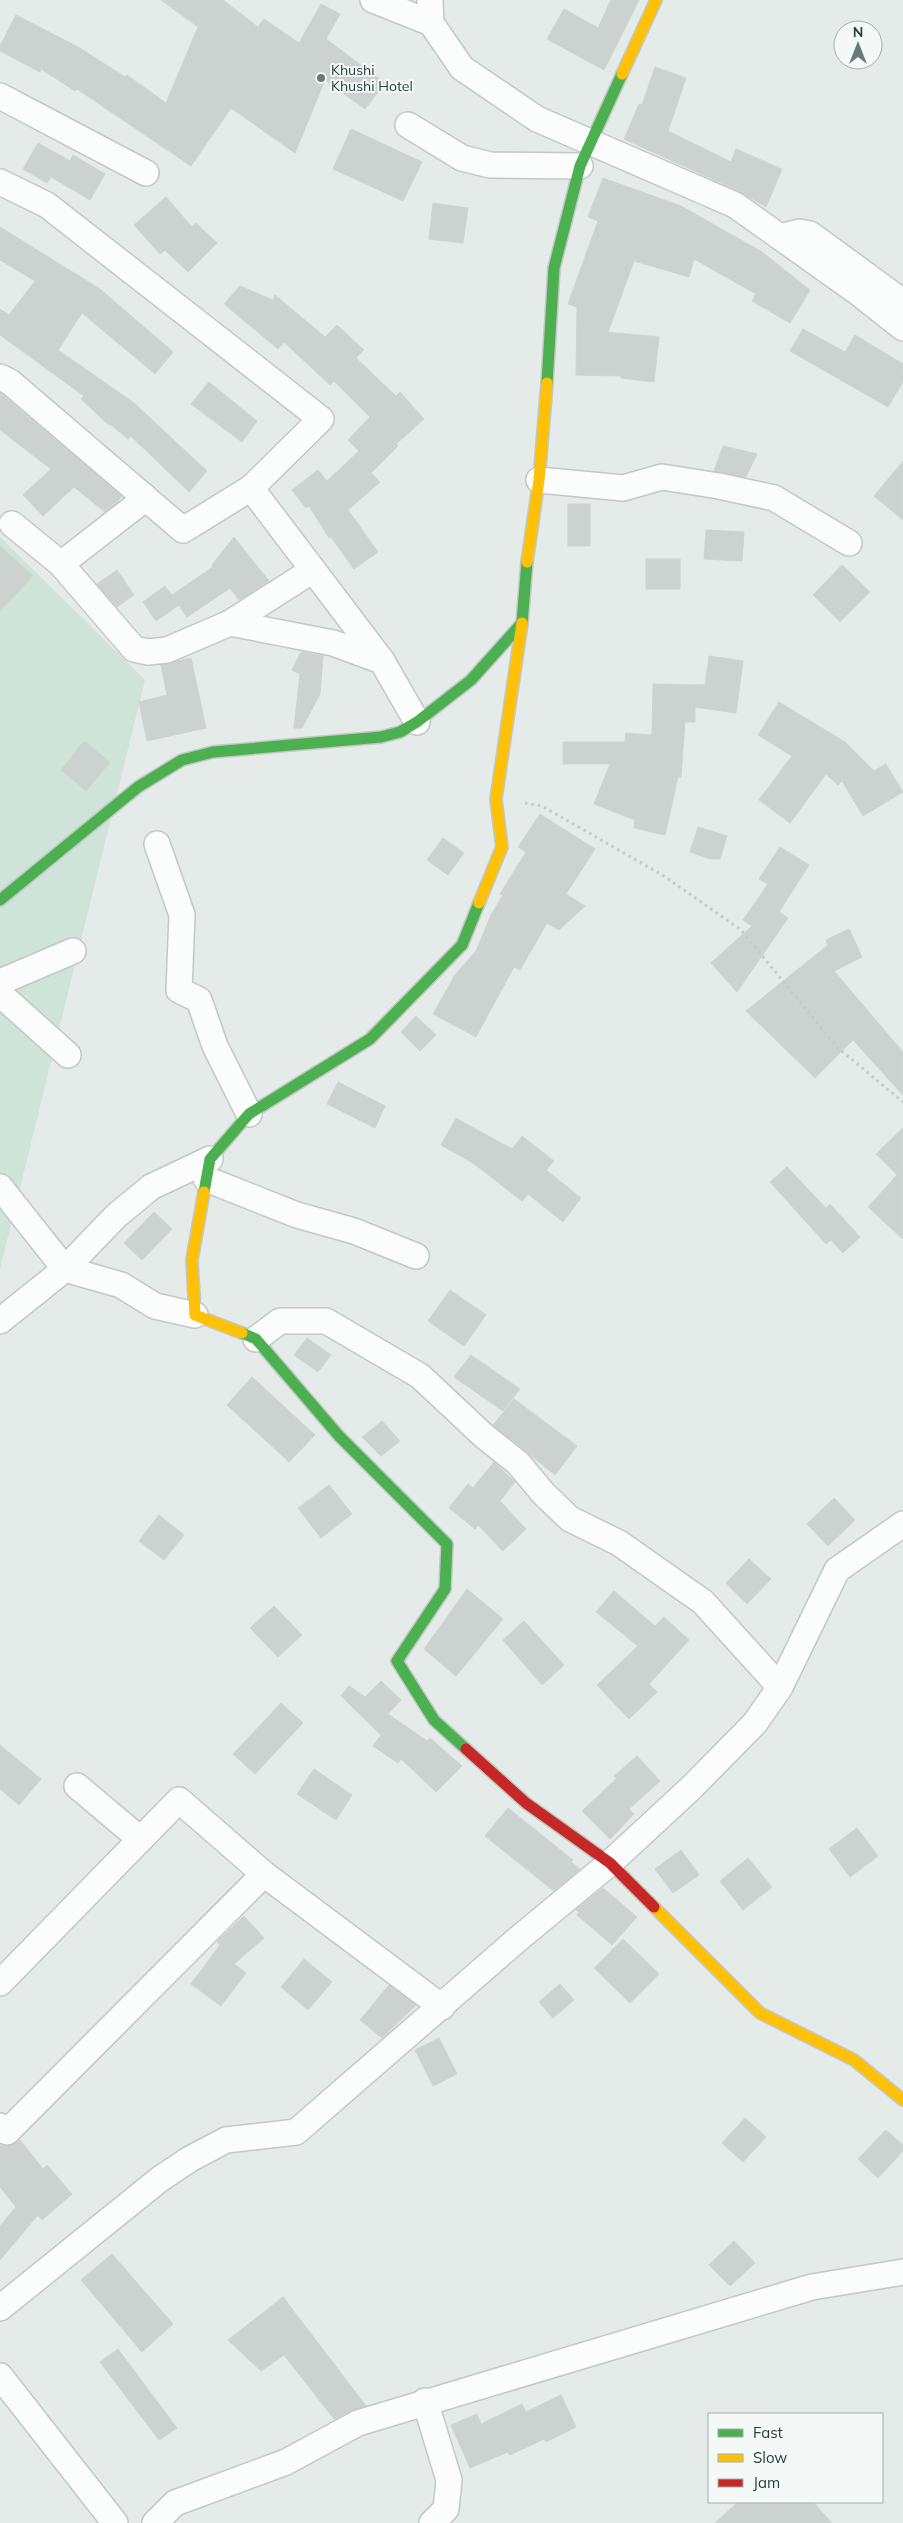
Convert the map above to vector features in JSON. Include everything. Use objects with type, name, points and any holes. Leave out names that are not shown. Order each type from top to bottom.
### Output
[{"type":"street","points":[[373,0],[430,12],[462,68],[537,119],[591,141],[735,206],[903,328]]},
{"type":"street","points":[[195,1315],[192,1260],[208,1169],[249,1114],[370,1039],[462,945],[502,846],[496,798],[522,623],[525,574],[539,480],[546,406],[554,268],[580,166],[656,0]]},
{"type":"street","points":[[0,96],[146,173]]},
{"type":"street","points":[[408,125],[462,158],[481,163],[490,165],[580,166]]},
{"type":"street","points":[[0,182],[47,204],[320,419],[251,488],[183,530],[10,382],[0,377]]},
{"type":"street","points":[[780,237],[799,232],[810,234],[903,302]]},
{"type":"street","points":[[539,480],[623,488],[662,477],[719,486],[774,498],[848,543]]},
{"type":"street","points":[[251,488],[382,661],[417,722]]},
{"type":"street","points":[[61,564],[137,505],[144,496]]},
{"type":"street","points":[[12,524],[61,564],[134,649],[148,652],[166,650],[230,623],[313,570]]},
{"type":"street","points":[[230,623],[333,643],[382,661]]},
{"type":"street","points":[[0,900],[138,787],[182,760],[213,752],[381,737],[400,732],[417,722],[471,680],[522,623]]},
{"type":"street","points":[[157,844],[182,915],[179,990],[199,1000],[215,1046],[249,1114]]},
{"type":"street","points":[[0,982],[73,951]]},
{"type":"street","points":[[0,994],[68,1055]]},
{"type":"street","points":[[0,1321],[65,1269],[116,1216],[151,1186],[208,1169],[297,1215],[354,1231],[416,1256]]},
{"type":"street","points":[[0,1187],[65,1269],[121,1285],[155,1306],[195,1315],[256,1339],[339,1436],[448,1544],[445,1590],[398,1661],[434,1720],[526,1803],[610,1863],[760,2013],[854,2060],[903,2100]]},
{"type":"street","points":[[256,1339],[280,1320],[326,1320],[420,1376],[484,1436],[518,1463],[543,1493],[570,1519],[619,1543],[703,1602],[780,1687]]},
{"type":"street","points":[[0,2308],[160,2179],[190,2159],[226,2140],[296,2132],[442,2007],[518,1938],[610,1863],[691,1788],[755,1724],[780,1687],[837,1570],[903,1524]]},
{"type":"street","points":[[77,1786],[140,1839]]},
{"type":"street","points":[[0,1983],[179,1800],[264,1874],[442,2007]]},
{"type":"street","points":[[0,2126],[6,2132],[264,1874]]},
{"type":"street","points":[[154,2523],[175,2503],[286,2462],[358,2422],[812,2287],[903,2272]]},
{"type":"street","points":[[0,2376],[115,2523]]},
{"type":"street","points":[[425,2401],[450,2480],[446,2508],[432,2523]]},
{"type":"path","points":[[496,798],[542,806],[664,876],[741,930],[838,1048],[903,1102]]},
{"type":"green space","points":[[0,537],[145,680],[0,1269]]},
{"type":"building","points":[[161,0],[223,0],[258,27],[264,19],[299,43],[321,4],[340,14],[326,39],[385,83],[365,109],[325,80],[295,153],[231,108],[191,166],[77,89],[75,91],[41,69],[40,72],[0,51],[0,46],[16,15],[78,47],[125,77],[127,75],[166,103],[198,27]]},
{"type":"building","points":[[611,0],[639,0],[604,70],[547,39],[564,9],[598,28]]},
{"type":"building","points":[[655,67],[686,78],[668,131],[731,162],[736,149],[782,169],[766,207],[741,192],[624,139],[639,104],[642,105]]},
{"type":"building","points":[[351,129],[422,162],[403,201],[333,169]]},
{"type":"building","points":[[38,143],[70,161],[73,155],[105,174],[90,200],[51,177],[47,183],[23,169]]},
{"type":"building","points":[[603,178],[681,206],[762,252],[810,290],[790,323],[752,301],[756,294],[694,259],[689,277],[634,261],[608,332],[659,337],[654,382],[621,378],[621,376],[576,375],[577,307],[568,304],[598,221],[588,217]]},
{"type":"building","points":[[166,197],[192,227],[196,223],[217,243],[188,272],[165,250],[160,254],[134,225]]},
{"type":"building","points":[[433,203],[468,208],[463,243],[429,239]]},
{"type":"building","points":[[0,227],[100,289],[173,352],[155,374],[82,313],[58,350],[134,403],[207,471],[189,492],[131,436],[128,439],[109,425],[81,399],[84,396],[0,335],[0,309],[9,315],[35,281],[0,260]]},
{"type":"building","points":[[240,286],[273,300],[275,295],[325,337],[337,325],[364,350],[356,358],[396,396],[400,392],[424,419],[396,444],[398,446],[371,473],[380,482],[348,510],[378,552],[354,569],[331,537],[329,538],[309,506],[306,508],[292,490],[318,470],[327,481],[359,451],[348,440],[370,417],[334,381],[330,385],[284,342],[278,349],[224,304]]},
{"type":"building","points":[[803,329],[845,352],[855,335],[903,364],[903,382],[888,407],[790,351]]},
{"type":"building","points":[[209,382],[257,421],[242,442],[191,404]]},
{"type":"building","points":[[0,393],[122,496],[117,502],[105,512],[74,487],[43,516],[23,495],[51,469],[0,430]]},
{"type":"building","points":[[723,446],[757,454],[746,477],[714,471]]},
{"type":"building","points":[[903,461],[903,520],[874,496]]},
{"type":"building","points":[[568,504],[590,504],[590,546],[568,546]]},
{"type":"building","points":[[706,530],[744,532],[742,561],[704,559]]},
{"type":"building","points":[[234,537],[269,581],[239,600],[230,588],[187,617],[172,595],[213,567],[212,565]]},
{"type":"building","points":[[0,546],[33,576],[0,611]]},
{"type":"building","points":[[646,559],[680,559],[680,589],[646,589]]},
{"type":"building","points":[[842,565],[870,592],[840,622],[813,595]]},
{"type":"building","points":[[117,570],[134,595],[117,607],[97,584]]},
{"type":"building","points":[[165,586],[179,605],[156,621],[143,602]]},
{"type":"building","points":[[301,652],[323,656],[320,694],[302,728],[294,728],[300,674],[292,670]]},
{"type":"building","points":[[709,656],[743,661],[736,713],[695,707],[695,722],[685,722],[681,777],[678,777],[665,835],[634,828],[635,820],[594,804],[610,764],[563,764],[563,742],[625,742],[626,733],[652,735],[653,684],[705,685]]},
{"type":"building","points":[[191,658],[206,728],[147,741],[139,702],[167,695],[161,665]]},
{"type":"building","points":[[779,702],[845,742],[874,771],[886,764],[903,792],[863,816],[842,781],[838,785],[826,774],[790,823],[759,800],[792,756],[758,735]]},
{"type":"building","points":[[84,741],[110,762],[86,791],[61,770]]},
{"type":"building","points":[[540,814],[595,849],[566,894],[585,906],[559,930],[547,923],[520,970],[514,967],[476,1037],[433,1014],[455,975],[476,951],[491,915],[503,895],[500,894],[526,852],[518,847]]},
{"type":"building","points":[[698,827],[727,836],[720,859],[710,859],[690,852]]},
{"type":"building","points":[[443,838],[464,853],[448,875],[427,860]]},
{"type":"building","points":[[780,847],[809,865],[779,912],[788,918],[737,992],[711,963],[752,926],[743,920],[768,884],[759,879]]},
{"type":"building","points":[[849,929],[862,957],[834,971],[903,1052],[903,1095],[853,1040],[815,1078],[746,1011],[828,945],[826,940]]},
{"type":"building","points":[[416,1016],[436,1035],[420,1051],[401,1032]]},
{"type":"building","points":[[338,1082],[385,1106],[375,1128],[327,1104]]},
{"type":"building","points":[[456,1118],[512,1149],[522,1136],[554,1161],[546,1170],[581,1198],[563,1222],[528,1194],[522,1201],[473,1163],[441,1145]]},
{"type":"building","points":[[903,1128],[903,1239],[868,1207],[897,1175],[876,1154]]},
{"type":"building","points":[[787,1167],[826,1208],[830,1204],[860,1237],[843,1253],[831,1240],[826,1244],[770,1182]]},
{"type":"building","points":[[154,1212],[172,1229],[142,1260],[124,1243]]},
{"type":"building","points":[[450,1290],[486,1315],[464,1346],[428,1321]]},
{"type":"building","points":[[307,1338],[331,1355],[318,1372],[294,1355]]},
{"type":"building","points":[[471,1355],[520,1389],[503,1411],[454,1377]]},
{"type":"building","points":[[252,1377],[315,1435],[289,1462],[227,1405]]},
{"type":"building","points":[[514,1399],[577,1446],[555,1475],[493,1425]]},
{"type":"building","points":[[382,1421],[400,1441],[381,1456],[362,1437]]},
{"type":"building","points":[[494,1462],[515,1482],[500,1501],[526,1529],[503,1551],[478,1525],[475,1529],[449,1508],[468,1484],[473,1488]]},
{"type":"building","points":[[329,1485],[352,1514],[321,1538],[298,1508]]},
{"type":"building","points":[[834,1498],[855,1520],[828,1546],[807,1524]]},
{"type":"building","points":[[159,1515],[184,1535],[164,1560],[139,1541]]},
{"type":"building","points":[[749,1559],[771,1579],[747,1604],[726,1583]]},
{"type":"building","points":[[467,1589],[503,1619],[456,1676],[424,1649]]},
{"type":"building","points":[[614,1591],[655,1626],[664,1617],[689,1640],[649,1684],[657,1692],[629,1719],[597,1685],[638,1646],[596,1612]]},
{"type":"building","points":[[274,1606],[302,1635],[278,1657],[250,1628]]},
{"type":"building","points":[[524,1621],[564,1665],[542,1685],[503,1640]]},
{"type":"building","points":[[381,1681],[401,1700],[388,1714],[427,1741],[430,1738],[462,1766],[436,1792],[401,1759],[398,1763],[373,1746],[381,1735],[341,1696],[349,1686],[365,1697]]},
{"type":"building","points":[[281,1703],[303,1723],[255,1774],[233,1754]]},
{"type":"building","points":[[0,1745],[41,1779],[19,1805],[0,1789]]},
{"type":"building","points":[[637,1756],[660,1781],[629,1809],[634,1814],[610,1839],[582,1811],[617,1778],[614,1776]]},
{"type":"building","points":[[314,1769],[352,1795],[336,1820],[297,1794]]},
{"type":"building","points":[[508,1808],[573,1860],[571,1862],[580,1869],[554,1891],[485,1836]]},
{"type":"building","points":[[857,1828],[878,1856],[850,1877],[829,1849]]},
{"type":"building","points":[[681,1850],[699,1875],[673,1893],[655,1869]]},
{"type":"building","points":[[748,1858],[772,1887],[743,1910],[720,1881]]},
{"type":"building","points":[[603,1888],[637,1917],[612,1945],[577,1915],[580,1912],[576,1910]]},
{"type":"building","points":[[244,1916],[264,1938],[234,1964],[246,1973],[221,2006],[191,1984],[220,1945],[217,1942]]},
{"type":"building","points":[[623,1939],[659,1974],[630,2003],[594,1968]]},
{"type":"building","points":[[304,1959],[332,1982],[308,2010],[281,1987]]},
{"type":"building","points":[[560,1984],[574,2000],[553,2018],[539,2002]]},
{"type":"building","points":[[389,1985],[416,2005],[382,2038],[360,2020]]},
{"type":"building","points":[[439,2038],[457,2074],[433,2086],[415,2050]]},
{"type":"building","points":[[745,2118],[766,2137],[743,2162],[722,2143]]},
{"type":"building","points":[[886,2130],[903,2145],[903,2151],[878,2178],[858,2159]]},
{"type":"building","points":[[20,2140],[43,2169],[47,2165],[72,2194],[42,2220],[38,2215],[0,2260],[0,2226],[16,2207],[0,2187],[0,2146],[12,2146]]},
{"type":"building","points":[[734,2241],[755,2263],[730,2286],[709,2265]]},
{"type":"building","points":[[112,2254],[173,2324],[142,2352],[81,2280]]},
{"type":"building","points":[[283,2297],[366,2406],[334,2419],[284,2355],[261,2371],[228,2340]]},
{"type":"building","points":[[118,2349],[177,2428],[159,2440],[100,2362]]},
{"type":"building","points":[[561,2395],[576,2427],[546,2442],[544,2439],[510,2455],[508,2452],[470,2468],[451,2425],[477,2414],[481,2424],[522,2404],[526,2412]]},
{"type":"building","points":[[737,2503],[814,2503],[832,2523],[715,2523]]},
{"type":"traffic: fast","points":[[547,383],[554,268],[580,166],[622,74]]},
{"type":"traffic: fast","points":[[0,900],[138,787],[182,760],[213,752],[381,737],[400,732],[417,722],[471,680],[522,623],[527,562]]},
{"type":"traffic: fast","points":[[204,1192],[210,1159],[249,1114],[370,1039],[462,945],[479,903]]},
{"type":"traffic: fast","points":[[242,1333],[256,1339],[339,1436],[447,1544],[445,1589],[397,1661],[434,1720],[466,1749]]},
{"type":"traffic: slow","points":[[622,74],[656,0]]},
{"type":"traffic: slow","points":[[527,562],[539,480],[547,383]]},
{"type":"traffic: slow","points":[[479,903],[502,847],[496,799],[522,623]]},
{"type":"traffic: slow","points":[[204,1192],[192,1260],[195,1315],[242,1333]]},
{"type":"traffic: slow","points":[[654,1907],[760,2013],[854,2060],[903,2100]]},
{"type":"traffic: jam","points":[[466,1749],[526,1803],[610,1863],[654,1907]]},
{"type":"place","name":"Khushi Khushi Hotel","points":[[321,78]]}]
